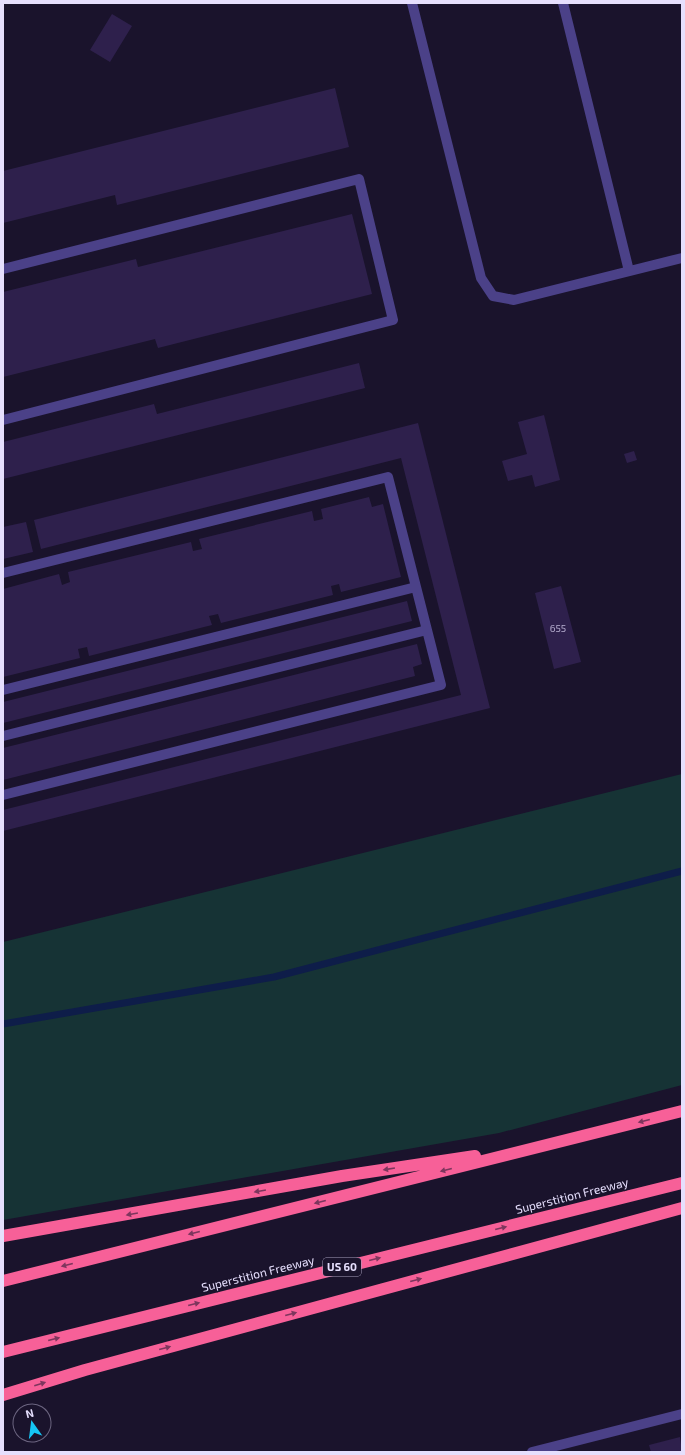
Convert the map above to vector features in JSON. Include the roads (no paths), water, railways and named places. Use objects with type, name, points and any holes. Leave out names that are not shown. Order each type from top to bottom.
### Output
[{"type":"highway","points":[[3,1281],[682,1111]]},
{"type":"highway","points":[[3,1236],[342,1176],[552,1144]]},
{"type":"highway","name":"Superstition Freeway","points":[[3,1352],[682,1183]]},
{"type":"highway","points":[[3,1395],[93,1368],[682,1208]]},
{"type":"lane","points":[[412,3],[481,278],[493,296],[514,300],[682,258]]},
{"type":"lane","points":[[563,3],[629,271]]},
{"type":"lane","points":[[3,269],[360,179],[393,320],[3,420]]},
{"type":"lane","points":[[3,573],[388,477],[441,685],[3,795]]},
{"type":"lane","points":[[3,690],[416,587]]},
{"type":"lane","points":[[3,736],[427,630]]},
{"type":"lane","points":[[532,1452],[682,1414]]},
{"type":"waterway","points":[[3,1024],[274,977],[682,871]]}]
